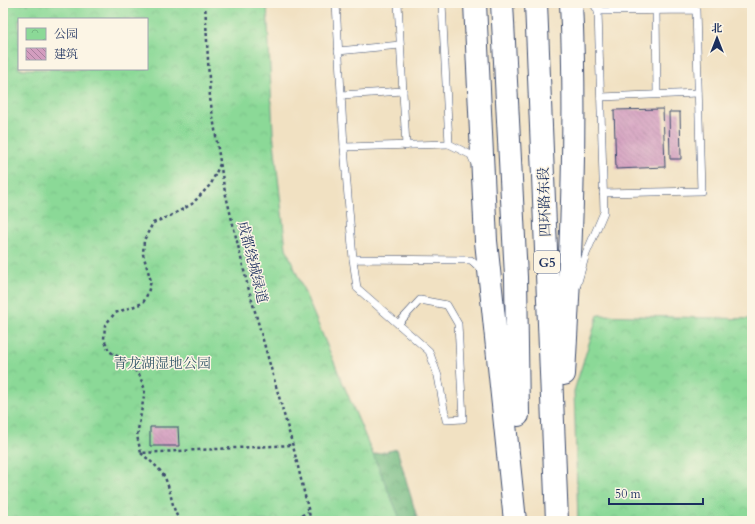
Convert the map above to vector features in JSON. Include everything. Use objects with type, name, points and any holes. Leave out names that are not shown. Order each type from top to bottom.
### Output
[{"type":"highway","points":[[475,3],[486,242],[515,521]]},
{"type":"highway","name":"G5","points":[[502,3],[516,277],[520,521]]},
{"type":"highway","name":"四环路东段","points":[[536,3],[557,521]]},
{"type":"highway","points":[[556,495],[570,260],[573,118],[571,3]]},
{"type":"lane","points":[[336,3],[344,148],[353,258],[357,288],[398,324],[430,351],[438,376],[446,420],[464,419],[458,324],[447,305],[420,300],[398,324]]},
{"type":"lane","points":[[398,3],[406,146]]},
{"type":"lane","points":[[442,3],[448,144]]},
{"type":"lane","points":[[594,3],[598,11]]},
{"type":"lane","points":[[567,319],[586,254],[604,212],[598,11],[601,3]]},
{"type":"lane","points":[[656,10],[657,94]]},
{"type":"lane","points":[[598,11],[696,10],[701,191],[603,193]]},
{"type":"lane","points":[[338,51],[400,45]]},
{"type":"lane","points":[[341,95],[403,91]]},
{"type":"lane","points":[[601,96],[698,93]]},
{"type":"lane","points":[[344,148],[448,144],[471,155],[484,185]]},
{"type":"lane","points":[[353,258],[471,260],[490,277]]},
{"type":"path","name":"成都绕城绿道","points":[[205,3],[210,98],[224,187],[247,283],[292,445],[311,521]]},
{"type":"path","points":[[180,521],[174,513],[167,483],[161,471],[141,452],[137,436],[145,390],[139,374],[125,361],[109,351],[104,339],[105,325],[115,313],[143,303],[148,293],[151,281],[143,254],[144,240],[153,223],[192,204],[211,184],[220,163]]},
{"type":"path","points":[[141,452],[292,445]]},
{"type":"path","points":[[291,521],[308,512]]},
{"type":"green space","name":"青龙湖湿地公园","points":[[3,3],[267,3],[273,133],[286,248],[401,521],[3,521]]},
{"type":"green space","points":[[598,315],[752,319],[752,521],[578,521],[574,391]]},
{"type":"green space","points":[[397,449],[418,521],[325,521],[330,465]]},
{"type":"building","points":[[663,109],[665,167],[616,169],[614,110]]},
{"type":"building","points":[[669,112],[680,112],[681,159],[670,159]]},
{"type":"building","points":[[150,427],[178,427],[179,446],[150,446]]}]
